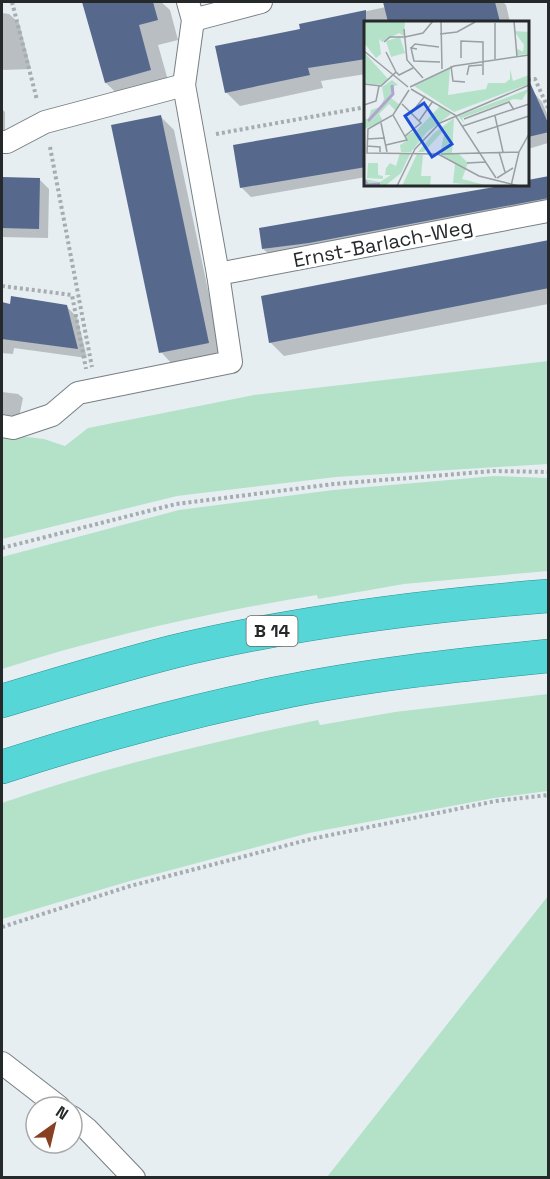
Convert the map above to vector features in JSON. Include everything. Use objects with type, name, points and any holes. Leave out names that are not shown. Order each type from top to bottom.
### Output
[{"type":"highway","name":"B 14","points":[[2,701],[103,670],[243,637],[393,612],[549,596]]},
{"type":"highway","points":[[2,767],[136,727],[275,694],[415,671],[549,656]]},
{"type":"street","points":[[2,426],[12,428],[52,415],[87,391],[231,362],[219,274],[184,85],[190,10],[261,2]]},
{"type":"street","points":[[2,142],[7,142],[45,122],[184,85]]},
{"type":"street","name":"Ernst-Barlach-Weg","points":[[219,274],[549,212]]},
{"type":"street","points":[[2,1063],[43,1095]]},
{"type":"street","points":[[84,1127],[134,1178]]},
{"type":"path","points":[[12,2],[35,93],[45,122],[87,391]]},
{"type":"path","points":[[529,80],[535,79],[549,108]]},
{"type":"path","points":[[193,138],[364,107]]},
{"type":"path","points":[[2,286],[72,295],[87,379],[87,391]]},
{"type":"path","points":[[2,548],[176,504],[334,484],[494,471],[549,472]]},
{"type":"path","points":[[2,927],[130,886],[311,838],[495,801],[549,795]]},
{"type":"green space","points":[[548,361],[548,464],[336,477],[177,496],[2,539],[2,434],[44,439],[65,446],[88,428],[254,395]]},
{"type":"green space","points":[[495,476],[548,478],[548,571],[404,584],[318,599],[317,595],[277,602],[197,617],[119,636],[2,669],[2,557],[179,510],[333,490]]},
{"type":"green space","points":[[548,694],[548,791],[494,798],[309,833],[130,881],[2,919],[2,803],[158,756],[318,720],[320,725],[395,712]]},
{"type":"green space","points":[[548,896],[548,1177],[327,1177]]},
{"type":"building","points":[[82,2],[153,2],[158,20],[139,25],[151,70],[105,83]]},
{"type":"building","points":[[383,2],[495,2],[500,21],[388,21]]},
{"type":"building","points":[[366,10],[364,59],[308,68],[310,75],[225,93],[215,46],[300,29],[299,24]]},
{"type":"building","points":[[529,80],[549,125],[549,132],[529,137]]},
{"type":"building","points":[[161,115],[209,343],[159,353],[111,125]]},
{"type":"building","points":[[364,122],[364,167],[240,188],[233,145]]},
{"type":"building","points":[[549,176],[549,198],[309,243],[262,249],[259,228],[500,186],[529,186],[529,180]]},
{"type":"building","points":[[2,177],[40,178],[39,229],[2,228]]},
{"type":"building","points":[[549,240],[549,288],[269,343],[261,296]]},
{"type":"building","points":[[11,296],[67,305],[78,349],[2,339],[2,302],[10,304]]}]
